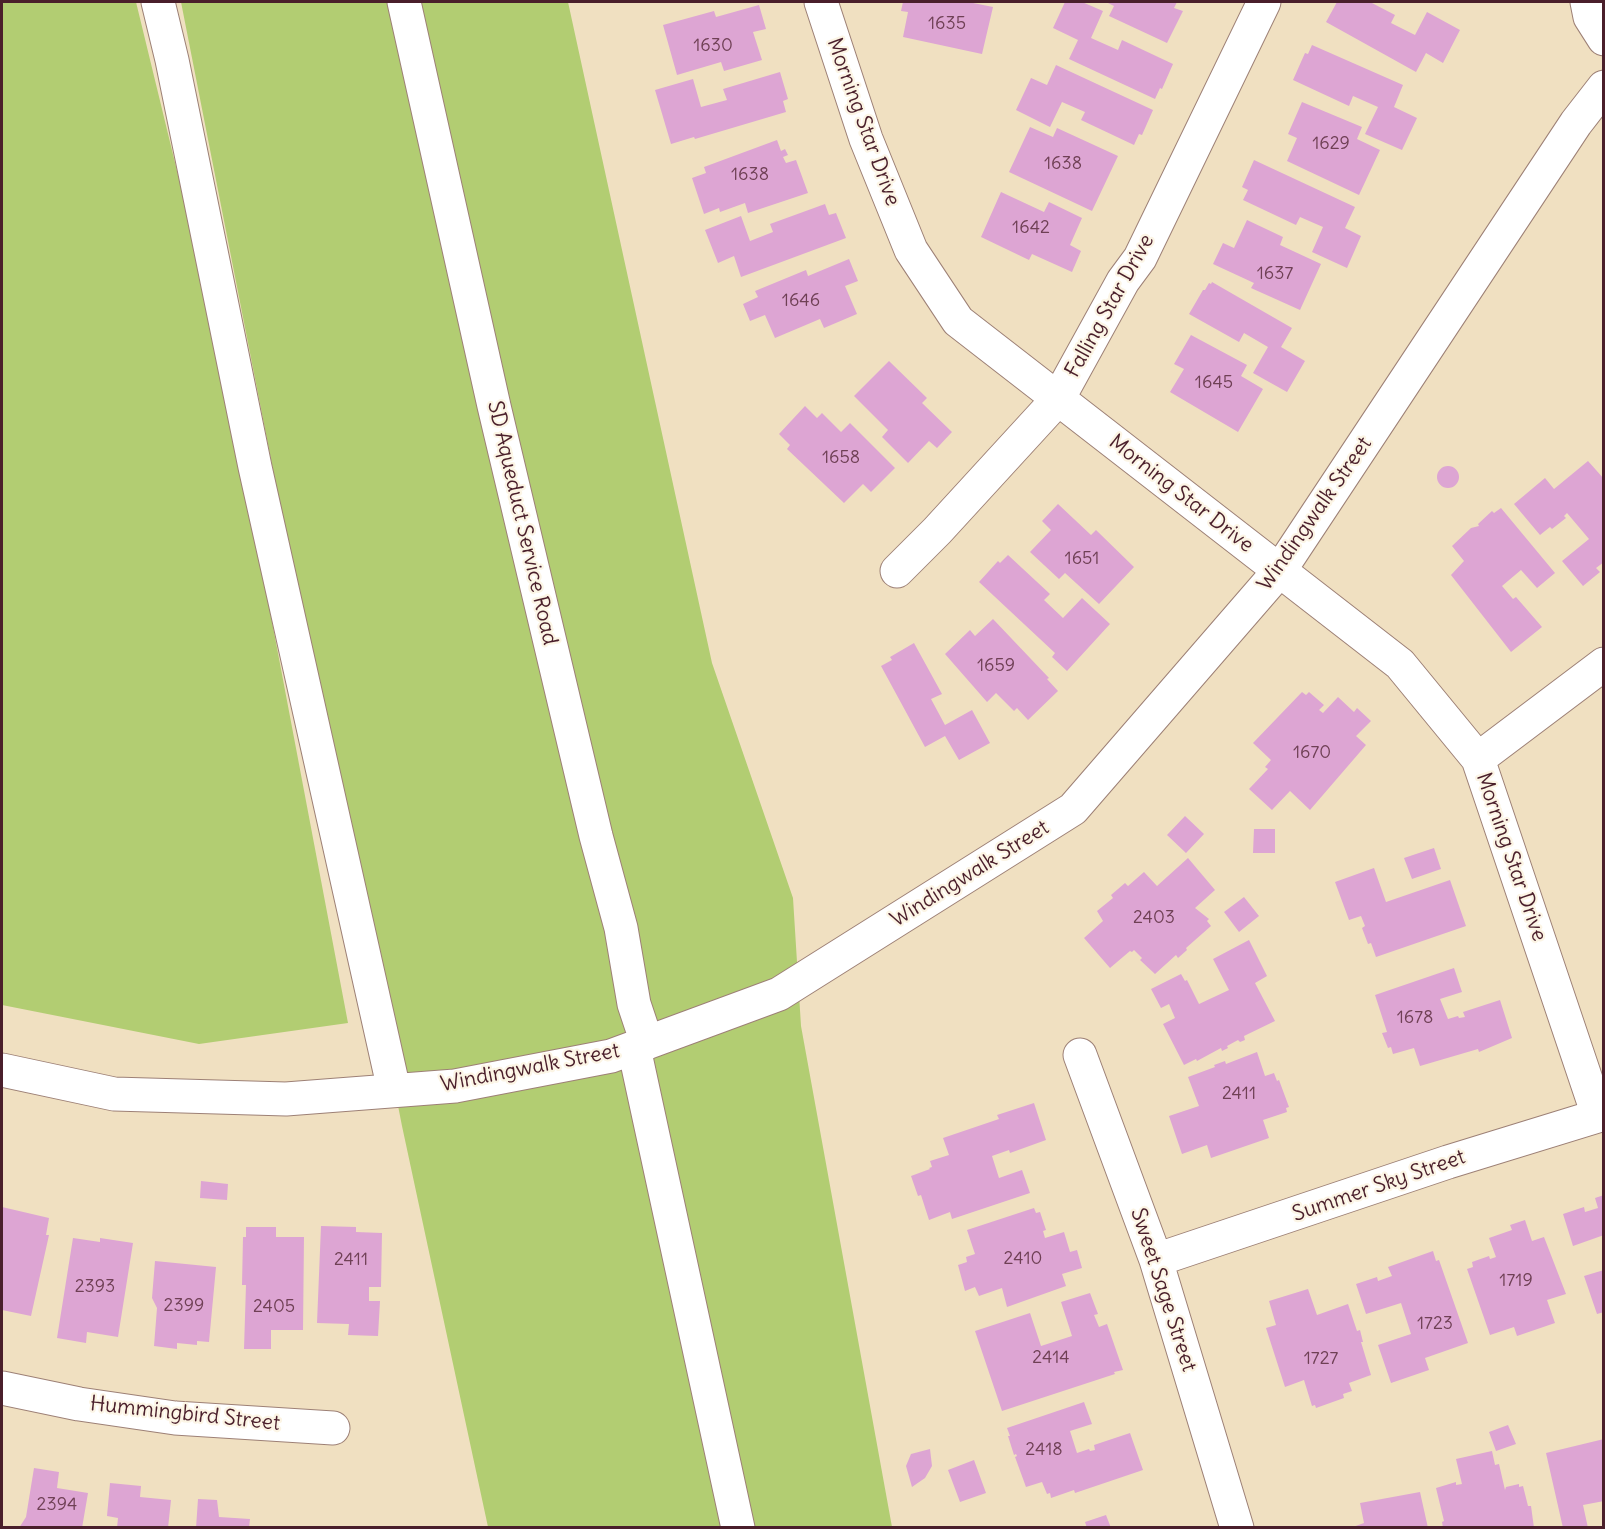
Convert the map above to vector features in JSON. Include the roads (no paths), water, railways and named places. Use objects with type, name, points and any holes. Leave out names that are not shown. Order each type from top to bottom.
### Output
[{"type":"street","points":[[158,2],[172,60],[255,467],[394,1090]]},
{"type":"street","name":"SD Aqueduct Service Road","points":[[404,2],[494,406],[596,836],[621,928],[640,1045],[738,1527]]},
{"type":"street","name":"Morning Star Drive","points":[[820,2],[866,139],[910,250],[958,321],[1400,664],[1478,759],[1601,1114]]},
{"type":"street","name":"Falling Star Drive","points":[[897,571],[1058,399],[1123,281],[1140,258],[1264,2]]},
{"type":"street","points":[[1587,2],[1590,17],[1604,39]]},
{"type":"street","name":"Windingwalk Street","points":[[2,1070],[114,1094],[286,1099],[455,1086],[612,1056],[779,994],[1073,809],[1280,570],[1576,123],[1604,87]]},
{"type":"street","points":[[1478,759],[1604,664]]},
{"type":"street","name":"Sweet Sage Street","points":[[1080,1055],[1156,1260],[1238,1527]]},
{"type":"street","name":"Summer Sky Street","points":[[1156,1260],[1448,1162],[1601,1114]]},
{"type":"street","name":"Hummingbird Street","points":[[2,1388],[79,1404],[175,1418],[333,1428]]}]
